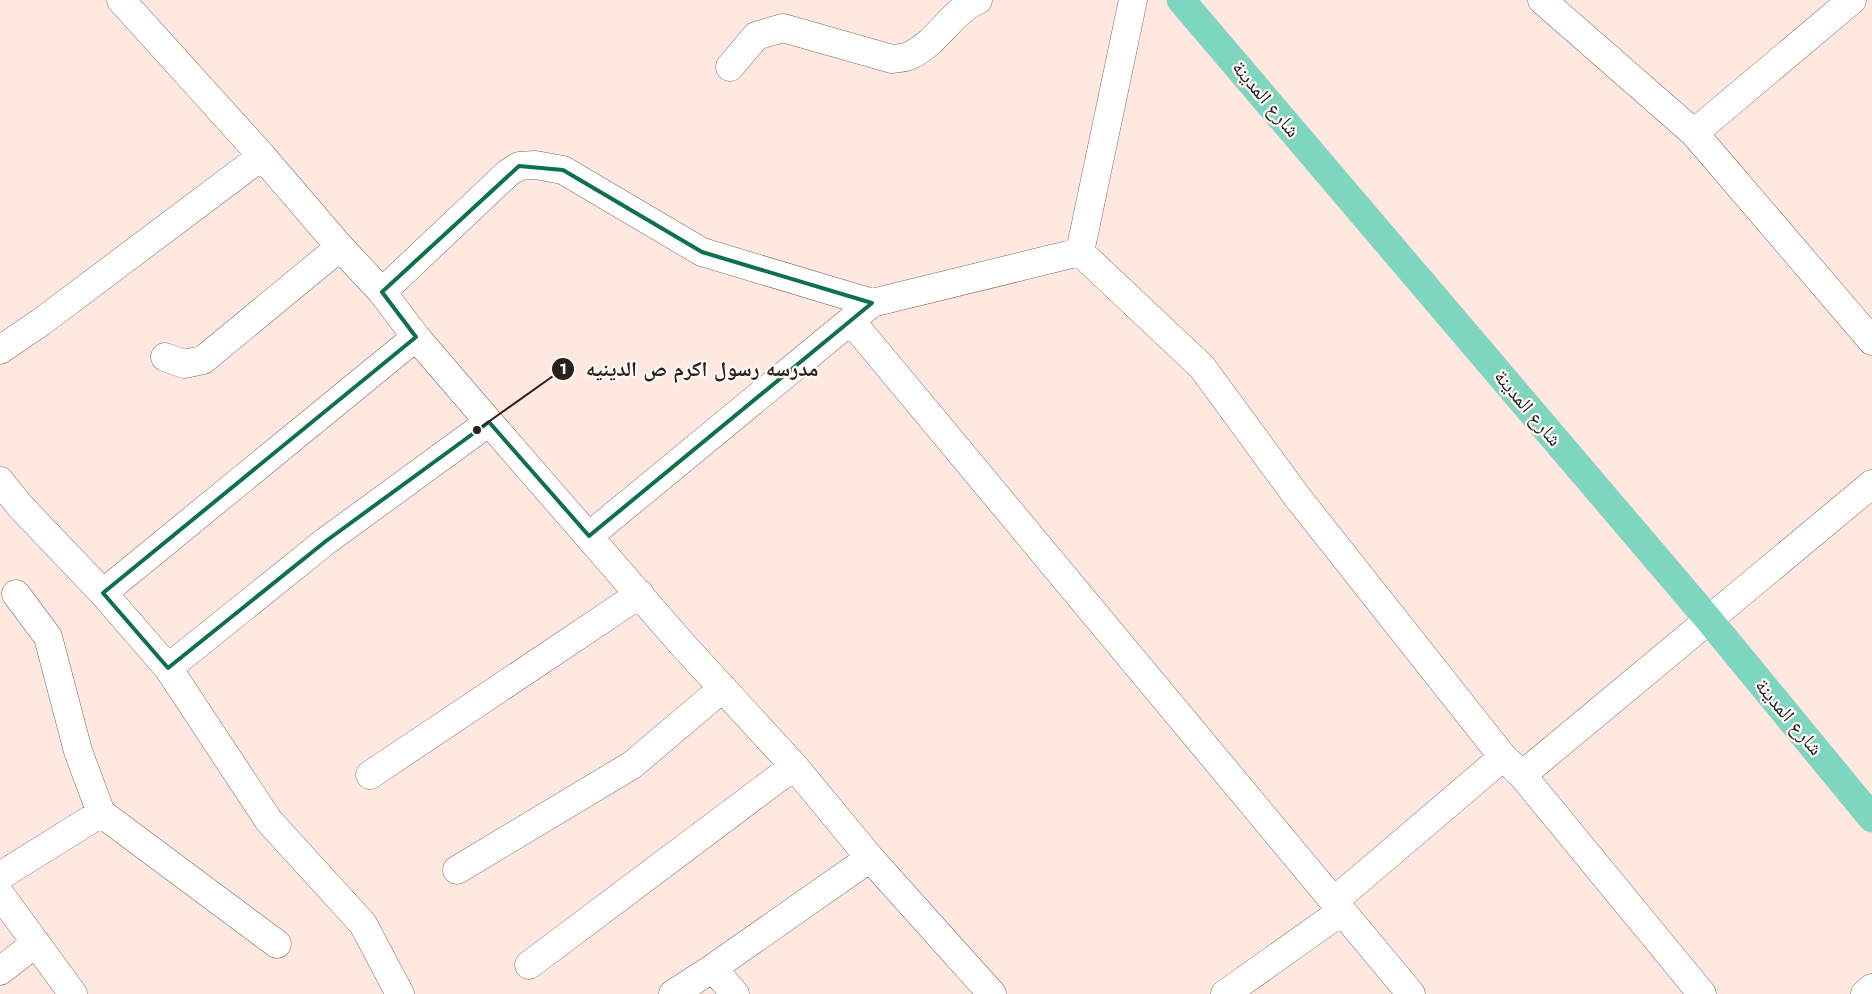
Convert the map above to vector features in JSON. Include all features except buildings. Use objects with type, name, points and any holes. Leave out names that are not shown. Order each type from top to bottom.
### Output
[{"type":"main road","name":"شارع المدينة","points":[[1181,0],[1709,620],[1872,818]]},
{"type":"street","points":[[121,0],[382,292],[416,337],[489,422],[794,766],[870,858],[992,994]]},
{"type":"street","points":[[730,66],[756,36],[783,28],[892,59],[910,56],[931,42],[969,4],[978,0]]},
{"type":"street","points":[[1080,252],[1132,0]]},
{"type":"street","points":[[1542,0],[1694,133],[1872,341]]},
{"type":"street","points":[[1694,133],[1852,0]]},
{"type":"street","points":[[0,350],[41,322],[262,156]]},
{"type":"street","points":[[382,292],[508,173],[519,166],[535,165],[563,170],[702,252],[872,303]]},
{"type":"street","points":[[165,357],[184,364],[203,360],[340,247]]},
{"type":"street","points":[[589,536],[872,303],[1080,252]]},
{"type":"street","points":[[1080,252],[1202,367],[1298,498],[1512,766],[1702,994]]},
{"type":"street","points":[[851,320],[1411,994]]},
{"type":"street","points":[[103,593],[416,337]]},
{"type":"street","points":[[168,668],[326,541],[489,422]]},
{"type":"street","points":[[0,481],[20,506],[103,593],[168,668],[269,821],[364,924],[400,994]]},
{"type":"street","points":[[1225,994],[1512,766],[1709,620],[1872,484]]},
{"type":"street","points":[[16,594],[48,637],[78,751],[101,813],[277,944]]},
{"type":"street","points":[[370,775],[640,594]]},
{"type":"street","points":[[457,870],[632,765],[723,688]]},
{"type":"street","points":[[530,965],[794,766]]},
{"type":"street","points":[[0,876],[101,813]]},
{"type":"street","points":[[673,994],[714,968],[870,858]]},
{"type":"street","points":[[0,894],[73,994]]},
{"type":"street","points":[[0,971],[36,943]]},
{"type":"street","points":[[714,968],[735,994]]},
{"type":"street","points":[[1865,994],[1872,988]]},
{"type":"highlighted area","points":[[519,166],[563,170],[702,252],[872,303],[589,536],[489,422],[326,541],[168,668],[103,593],[416,337],[382,292]]},
{"type":"place","name":"مدرسه رسول اکرم ص الدینیه","points":[[477,430]]}]
